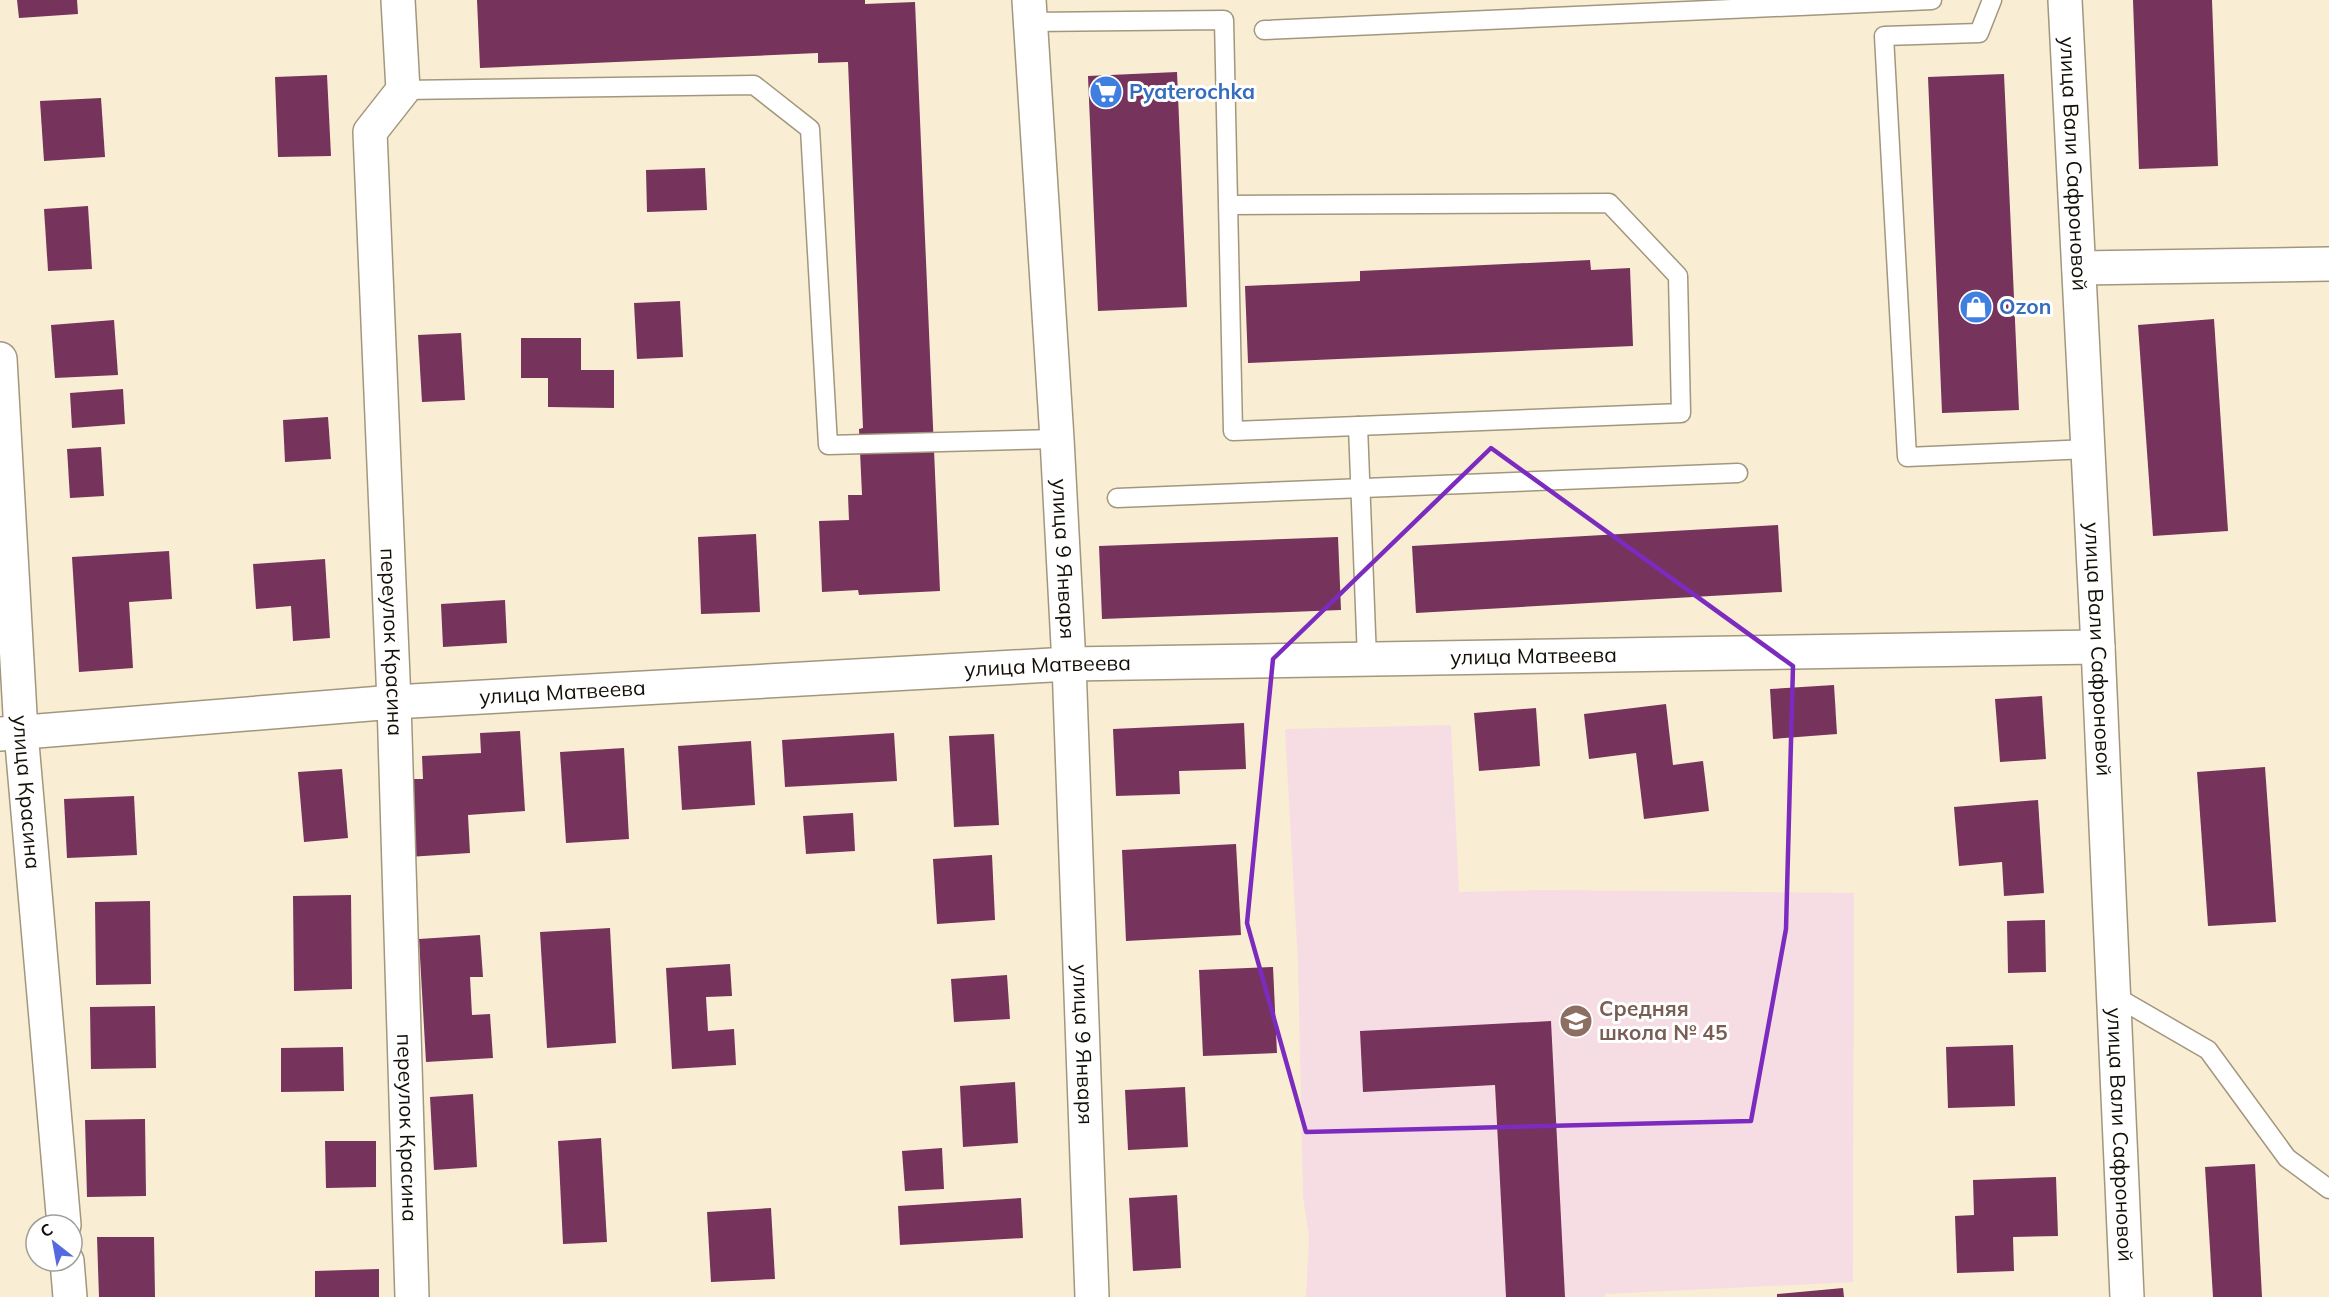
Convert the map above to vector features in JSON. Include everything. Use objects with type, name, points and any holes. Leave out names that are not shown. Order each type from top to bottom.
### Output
[{"type":"street","points":[[398,0],[403,90]]},
{"type":"street","name":"улица Вали Сафроновой","points":[[2066,0],[2127,1297]]},
{"type":"street","name":"улица 9 Января","points":[[1030,11],[1069,664],[1092,1297]]},
{"type":"street","name":"переулок Красина","points":[[403,90],[370,132],[394,702],[412,1297]]},
{"type":"street","points":[[2079,268],[2329,264]]},
{"type":"street","name":"улица Красина","points":[[0,359],[10,733],[63,1213]]},
{"type":"street","name":"улица Матвеева","points":[[10,733],[394,702],[1069,664],[2098,647]]},
{"type":"street","points":[[68,1273],[70,1297]]},
{"type":"lane","points":[[1264,30],[1585,8],[1932,0]]},
{"type":"lane","points":[[1992,0],[1979,33],[1884,36],[1907,457],[2088,449]]},
{"type":"lane","points":[[1030,11],[1224,20],[1228,205],[1233,431],[1681,413],[1678,276],[1609,203],[1228,205]]},
{"type":"lane","points":[[403,90],[754,86],[810,129],[828,445],[1057,439]]},
{"type":"lane","points":[[1358,426],[1367,659]]},
{"type":"lane","points":[[1118,498],[1738,473]]},
{"type":"lane","points":[[2113,995],[2208,1050],[2287,1158],[2329,1189]]},
{"type":"highlighted area","points":[[1491,448],[1793,666],[1786,929],[1751,1121],[1306,1132],[1247,923],[1273,659]]},
{"type":"shaded area","name":"Средняя школа № 45","points":[[1451,725],[1459,892],[1544,890],[1854,893],[1853,1282],[1605,1294],[1605,1297],[1306,1297],[1309,1237],[1303,1197],[1298,963],[1285,729]]},
{"type":"building","points":[[17,0],[77,0],[78,14],[19,18]]},
{"type":"building","points":[[477,0],[865,0],[865,4],[915,2],[940,591],[859,595],[858,590],[822,592],[819,521],[849,520],[848,495],[862,495],[859,429],[863,428],[848,62],[818,63],[818,53],[480,68]]},
{"type":"building","points":[[2133,0],[2212,0],[2218,166],[2139,169]]},
{"type":"building","points":[[1177,72],[1187,307],[1098,311],[1088,76]]},
{"type":"building","points":[[2004,74],[2019,410],[1942,413],[1928,77]]},
{"type":"building","points":[[327,75],[331,156],[278,157],[275,77]]},
{"type":"building","points":[[101,98],[105,157],[44,161],[40,101]]},
{"type":"building","points":[[705,168],[707,210],[647,212],[646,170]]},
{"type":"building","points":[[88,206],[92,269],[48,271],[44,209]]},
{"type":"building","points":[[1590,260],[1591,270],[1630,268],[1633,346],[1248,363],[1245,286],[1360,281],[1360,271]]},
{"type":"building","points":[[680,301],[683,357],[637,359],[634,303]]},
{"type":"building","points":[[2214,319],[2228,531],[2153,536],[2138,325]]},
{"type":"building","points":[[114,320],[118,375],[55,378],[51,325]]},
{"type":"building","points":[[461,333],[465,400],[422,402],[418,335]]},
{"type":"building","points":[[521,338],[581,338],[581,370],[614,370],[614,408],[548,407],[548,378],[521,378]]},
{"type":"building","points":[[123,389],[125,424],[72,428],[70,393]]},
{"type":"building","points":[[328,417],[331,459],[285,462],[283,420]]},
{"type":"building","points":[[101,447],[104,496],[70,498],[67,449]]},
{"type":"building","points":[[1778,525],[1782,592],[1416,613],[1412,546]]},
{"type":"building","points":[[756,534],[760,612],[701,614],[698,537]]},
{"type":"building","points":[[1338,537],[1341,610],[1102,619],[1099,546]]},
{"type":"building","points":[[169,551],[172,599],[129,602],[133,668],[79,672],[72,557]]},
{"type":"building","points":[[325,559],[330,638],[293,641],[291,606],[256,609],[253,564]]},
{"type":"building","points":[[505,600],[507,643],[443,647],[441,604]]},
{"type":"building","points":[[1834,685],[1837,734],[1773,739],[1770,689]]},
{"type":"building","points":[[2042,696],[2046,759],[2000,762],[1995,699]]},
{"type":"building","points":[[1666,704],[1673,765],[1703,761],[1709,811],[1644,819],[1636,753],[1589,759],[1584,714]]},
{"type":"building","points":[[1536,708],[1540,766],[1479,771],[1474,713]]},
{"type":"building","points":[[1244,723],[1246,769],[1179,771],[1180,794],[1116,796],[1113,729]]},
{"type":"building","points":[[520,731],[525,811],[468,815],[470,853],[408,857],[403,779],[423,779],[422,756],[481,753],[480,733]]},
{"type":"building","points":[[894,733],[897,781],[785,787],[782,740]]},
{"type":"building","points":[[994,734],[999,825],[954,827],[949,736]]},
{"type":"building","points":[[751,741],[755,805],[682,810],[678,746]]},
{"type":"building","points":[[624,748],[629,839],[566,843],[560,752]]},
{"type":"building","points":[[2265,767],[2276,922],[2208,926],[2197,772]]},
{"type":"building","points":[[342,769],[348,838],[304,842],[298,772]]},
{"type":"building","points":[[134,796],[137,855],[67,858],[64,799]]},
{"type":"building","points":[[2038,800],[2044,893],[2004,896],[2002,862],[1959,866],[1954,807]]},
{"type":"building","points":[[853,813],[855,851],[806,854],[803,816]]},
{"type":"building","points":[[1236,844],[1241,935],[1126,941],[1122,850]]},
{"type":"building","points":[[992,855],[995,920],[937,924],[933,859]]},
{"type":"building","points":[[351,895],[352,989],[294,991],[293,896]]},
{"type":"building","points":[[150,901],[151,984],[96,985],[95,902]]},
{"type":"building","points":[[2045,920],[2046,972],[2008,973],[2007,921]]},
{"type":"building","points":[[610,928],[616,1043],[547,1048],[540,932]]},
{"type":"building","points":[[480,935],[483,977],[470,977],[472,1015],[490,1014],[493,1058],[426,1062],[419,939]]},
{"type":"building","points":[[730,964],[732,996],[706,997],[708,1031],[734,1029],[736,1065],[672,1069],[666,968]]},
{"type":"building","points":[[1273,967],[1277,1053],[1203,1056],[1199,970]]},
{"type":"building","points":[[1007,975],[1010,1019],[954,1022],[951,979]]},
{"type":"building","points":[[155,1006],[156,1068],[91,1069],[90,1007]]},
{"type":"building","points":[[1551,1021],[1565,1297],[1506,1297],[1495,1085],[1363,1092],[1360,1031]]},
{"type":"building","points":[[2013,1045],[2015,1106],[1948,1108],[1946,1047]]},
{"type":"building","points":[[343,1047],[344,1091],[281,1092],[281,1048]]},
{"type":"building","points":[[1015,1082],[1018,1143],[963,1147],[960,1086]]},
{"type":"building","points":[[1185,1087],[1188,1147],[1128,1150],[1125,1090]]},
{"type":"building","points":[[473,1094],[477,1167],[434,1170],[430,1097]]},
{"type":"building","points":[[145,1119],[146,1196],[87,1197],[85,1120]]},
{"type":"building","points":[[601,1138],[607,1242],[563,1244],[558,1141]]},
{"type":"building","points":[[325,1141],[376,1141],[376,1187],[326,1188]]},
{"type":"building","points":[[942,1148],[944,1189],[905,1191],[902,1151]]},
{"type":"building","points":[[2255,1164],[2262,1297],[2213,1297],[2205,1167]]},
{"type":"building","points":[[2056,1177],[2058,1236],[2013,1237],[2014,1271],[1957,1273],[1955,1216],[1974,1215],[1973,1180]]},
{"type":"building","points":[[1177,1195],[1181,1268],[1133,1271],[1129,1198]]},
{"type":"building","points":[[1021,1198],[1023,1238],[900,1245],[898,1206]]},
{"type":"building","points":[[771,1208],[775,1279],[711,1282],[707,1212]]},
{"type":"building","points":[[97,1237],[154,1237],[155,1297],[99,1297]]},
{"type":"building","points":[[379,1269],[379,1297],[315,1297],[315,1271]]},
{"type":"building","points":[[1843,1288],[1844,1297],[1777,1297],[1777,1294]]},
{"type":"place","name":"Pyaterochka","points":[[1106,92]]},
{"type":"place","name":"Ozon","points":[[1976,307]]},
{"type":"place","name":"Средняя школа № 45","points":[[1576,1021]]}]
